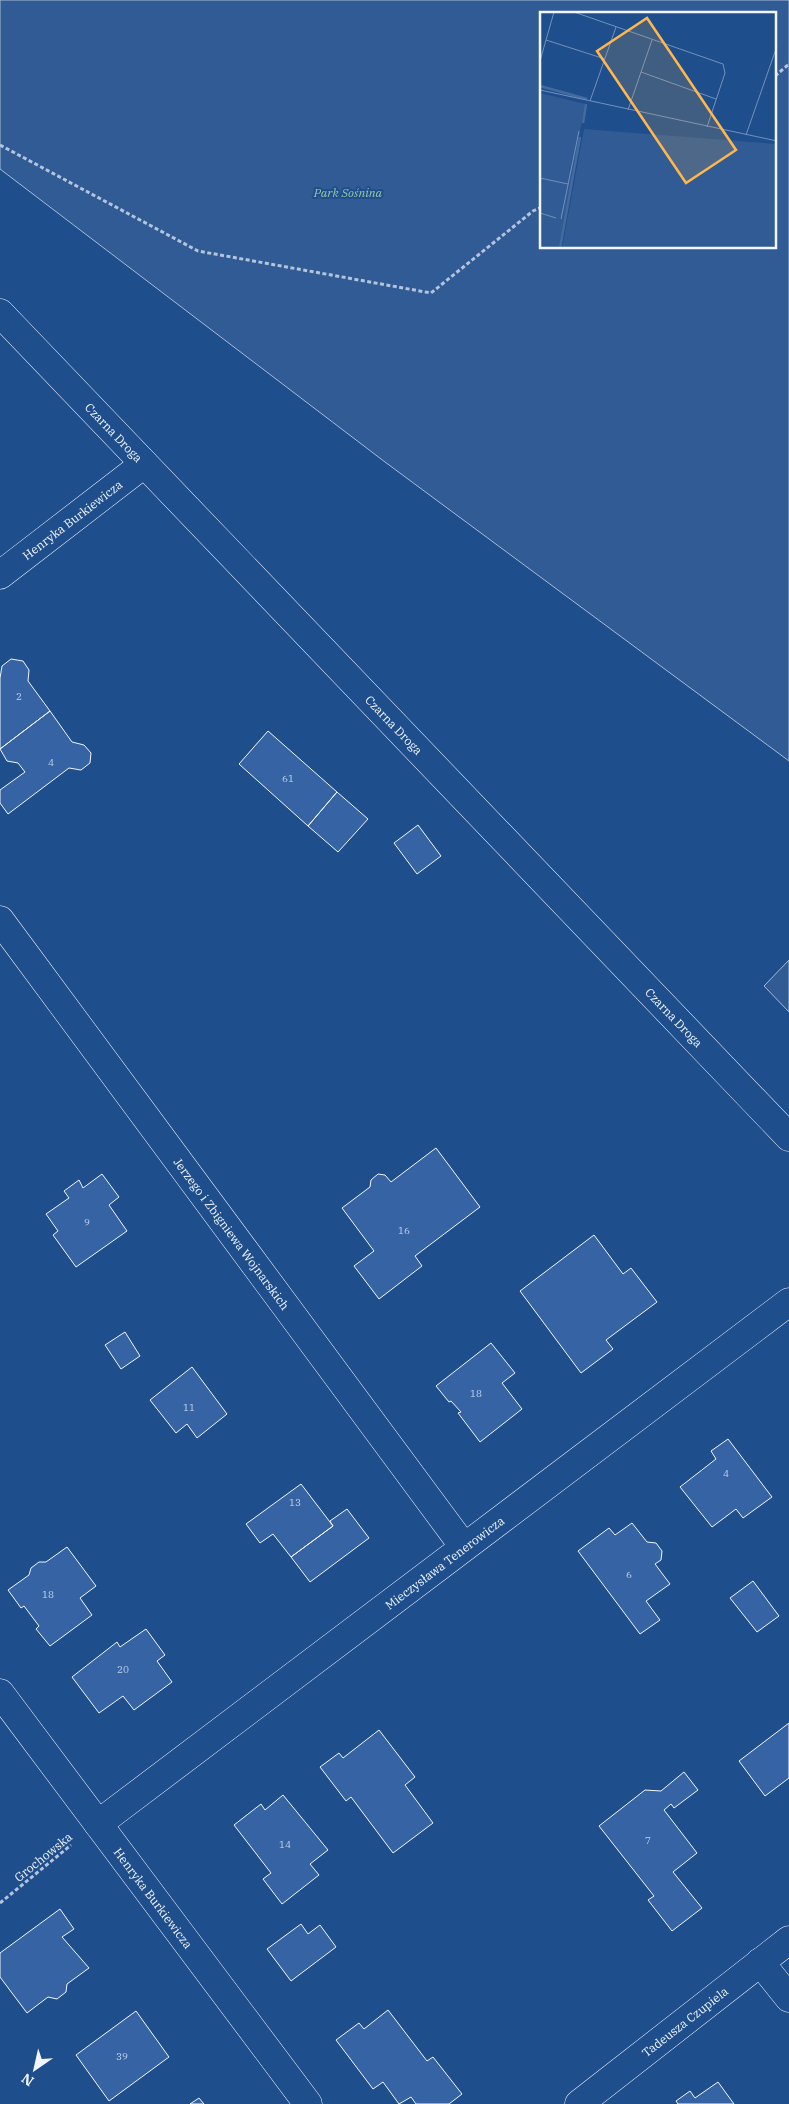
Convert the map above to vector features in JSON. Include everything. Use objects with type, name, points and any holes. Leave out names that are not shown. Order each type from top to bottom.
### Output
[{"type":"street","name":"Czarna Droga","points":[[0,313],[789,1137]]},
{"type":"street","name":"Henryka Burkiewicza","points":[[0,575],[144,464]]},
{"type":"street","name":"Jerzego i Zbigniewa Wojnarskich","points":[[0,920],[464,1547]]},
{"type":"street","name":"Mieczysława Tenerowicza","points":[[98,1824],[789,1302]]},
{"type":"street","name":"Henryka Burkiewicza","points":[[0,1693],[308,2104]]},
{"type":"street","name":"Tadeusza Czupiela","points":[[579,2104],[789,1940]]},
{"type":"street","points":[[760,1962],[789,1998]]},
{"type":"path","points":[[776,75],[789,64]]},
{"type":"path","points":[[0,145],[198,251],[431,293],[533,211],[540,208]]},
{"type":"path","name":"Grochowska","points":[[0,1903],[98,1824]]},
{"type":"shaded area","name":"Park Sośnina","points":[[0,0],[789,0],[789,761],[385,462],[0,169]]},
{"type":"shaded area","points":[[789,960],[789,1012],[764,986]]},
{"type":"building","points":[[11,659],[23,661],[29,670],[28,681],[50,711],[0,749],[0,678],[2,666]]},
{"type":"building","points":[[50,711],[72,742],[84,745],[91,753],[90,763],[81,770],[69,768],[8,814],[0,803],[0,790],[25,772],[18,763],[7,761],[0,749]]},
{"type":"building","points":[[268,731],[337,792],[308,826],[239,764]]},
{"type":"building","points":[[337,792],[368,819],[338,852],[308,826]]},
{"type":"building","points":[[418,825],[441,856],[417,874],[394,843]]},
{"type":"building","points":[[436,1148],[480,1207],[415,1256],[422,1266],[379,1299],[354,1266],[374,1251],[342,1208],[370,1187],[371,1180],[378,1174],[385,1175],[391,1182]]},
{"type":"building","points":[[102,1174],[119,1197],[109,1205],[127,1231],[76,1267],[53,1235],[58,1231],[46,1214],[69,1198],[64,1191],[79,1180],[83,1188]]},
{"type":"building","points":[[594,1235],[623,1274],[631,1268],[657,1302],[606,1340],[613,1349],[581,1373],[520,1291]]},
{"type":"building","points":[[125,1332],[140,1356],[121,1369],[105,1345]]},
{"type":"building","points":[[491,1343],[515,1373],[502,1383],[522,1409],[480,1442],[458,1413],[461,1412],[451,1401],[449,1402],[436,1386]]},
{"type":"building","points":[[192,1367],[227,1414],[197,1438],[187,1424],[176,1433],[150,1400]]},
{"type":"building","points":[[728,1439],[772,1497],[743,1518],[736,1509],[712,1527],[680,1487],[716,1459],[711,1451]]},
{"type":"building","points":[[301,1484],[333,1526],[291,1557],[273,1534],[260,1543],[246,1524]]},
{"type":"building","points":[[347,1509],[369,1538],[310,1582],[291,1557],[333,1526],[330,1521]]},
{"type":"building","points":[[632,1523],[647,1542],[656,1543],[662,1551],[661,1560],[655,1564],[670,1584],[646,1601],[660,1620],[640,1634],[578,1551],[609,1528],[615,1535]]},
{"type":"building","points":[[67,1547],[96,1586],[80,1598],[92,1615],[50,1646],[36,1629],[39,1626],[24,1606],[21,1608],[8,1590],[29,1575],[31,1568],[39,1562],[46,1562]]},
{"type":"building","points":[[753,1581],[779,1616],[757,1632],[730,1598]]},
{"type":"building","points":[[146,1629],[165,1655],[157,1661],[172,1682],[134,1710],[123,1696],[99,1713],[72,1677],[117,1642],[120,1647]]},
{"type":"building","points":[[789,1723],[789,1778],[765,1796],[739,1761]]},
{"type":"building","points":[[379,1730],[415,1777],[405,1785],[433,1823],[393,1853],[351,1797],[346,1801],[320,1767],[339,1753],[343,1758]]},
{"type":"building","points":[[684,1772],[698,1790],[674,1808],[671,1804],[664,1810],[697,1853],[673,1872],[702,1908],[672,1931],[648,1900],[654,1896],[599,1826],[645,1790],[661,1791]]},
{"type":"building","points":[[283,1795],[328,1850],[310,1864],[319,1875],[282,1904],[263,1879],[271,1873],[234,1825],[261,1804],[265,1810]]},
{"type":"building","points":[[60,1909],[74,1929],[62,1937],[89,1968],[67,1984],[66,1992],[57,1999],[48,1997],[27,2013],[0,1977],[0,1953]]},
{"type":"building","points":[[301,1924],[308,1934],[320,1925],[336,1947],[291,1981],[267,1949]]},
{"type":"building","points":[[388,2010],[427,2061],[433,2057],[462,2094],[449,2104],[416,2104],[411,2097],[399,2104],[383,2082],[373,2089],[336,2040],[359,2023],[364,2029]]},
{"type":"building","points":[[136,2011],[169,2057],[109,2101],[76,2055]]},
{"type":"building","points":[[718,2082],[734,2104],[678,2104],[676,2101],[690,2091],[695,2098]]},
{"type":"building","points":[[199,2098],[204,2104],[190,2104]]}]
